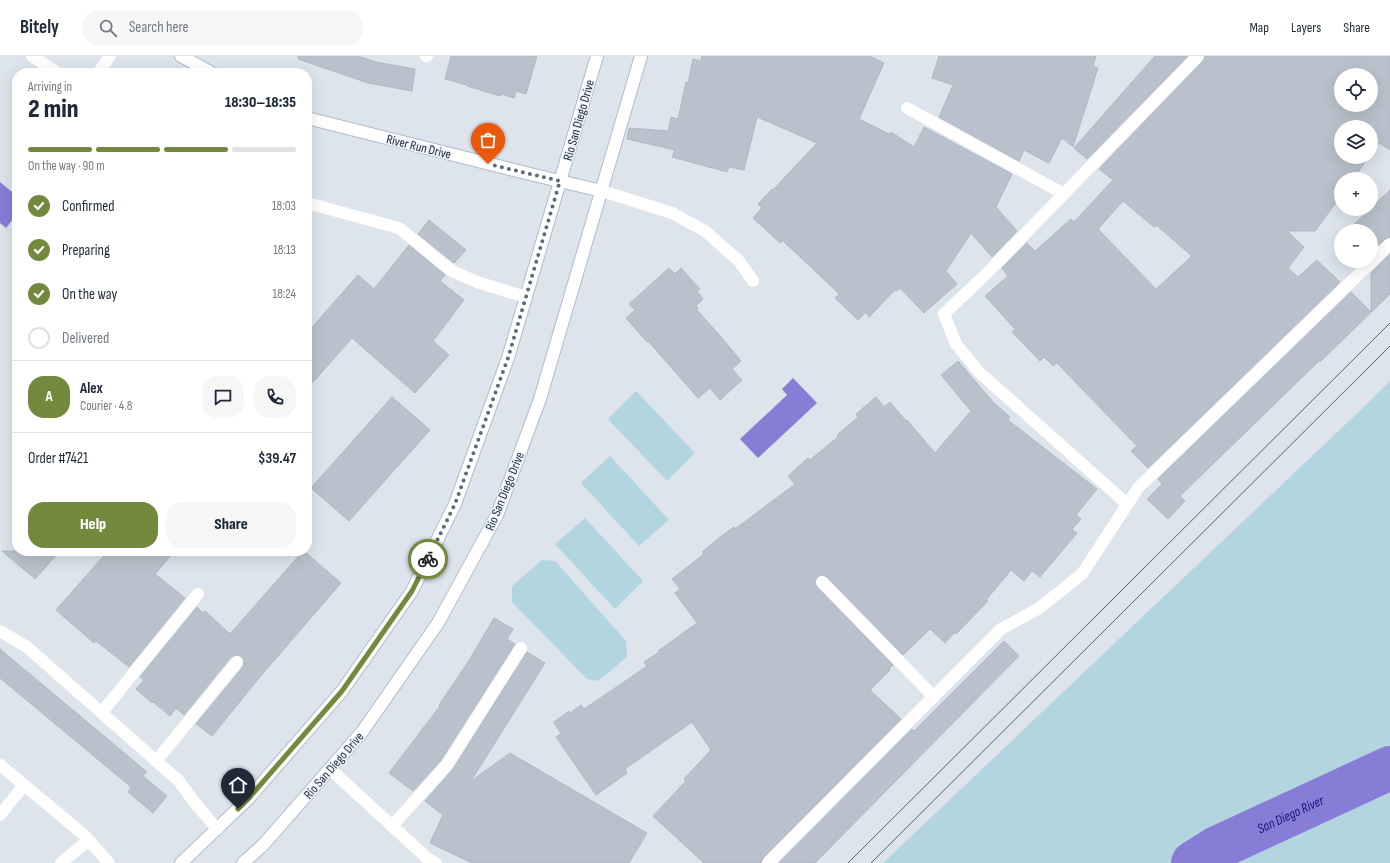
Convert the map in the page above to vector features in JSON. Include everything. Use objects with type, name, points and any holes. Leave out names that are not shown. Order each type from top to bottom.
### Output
[{"type":"main road","points":[[32,56],[50,68]]},
{"type":"main road","points":[[102,68],[110,56]]},
{"type":"main road","points":[[181,56],[203,68]]},
{"type":"main road","name":"Rio San Diego Drive","points":[[182,863],[248,799],[342,691],[412,591],[455,504],[508,358],[597,56]]},
{"type":"main road","name":"Rio San Diego Drive","points":[[243,863],[264,844],[362,732],[438,623],[497,515],[540,399],[641,56]]},
{"type":"main road","points":[[1127,504],[980,373],[956,344],[944,314],[988,272],[1198,56]]},
{"type":"main road","points":[[907,108],[1064,194]]},
{"type":"main road","name":"River Run Drive","points":[[312,119],[602,191],[672,213],[705,231],[739,261],[752,281]]},
{"type":"main road","points":[[312,207],[399,228],[452,271],[477,282],[526,297]]},
{"type":"main road","points":[[768,863],[1001,629],[1038,609],[1082,574],[1138,488],[1390,244]]},
{"type":"main road","points":[[822,582],[934,697]]},
{"type":"main road","points":[[102,712],[198,594]]},
{"type":"main road","points":[[0,631],[27,647],[157,760],[179,781],[190,798],[217,829]]},
{"type":"main road","points":[[392,826],[447,765],[521,648]]},
{"type":"main road","points":[[157,760],[237,662]]},
{"type":"main road","points":[[0,765],[84,835],[109,863]]},
{"type":"main road","points":[[330,769],[427,858],[436,863]]},
{"type":"main road","points":[[0,815],[24,785]]},
{"type":"main road","points":[[61,863],[89,840]]},
{"type":"shaded area","points":[[0,182],[12,192],[12,220],[6,228],[0,223]]},
{"type":"shaded area","points":[[793,378],[817,403],[758,458],[740,439],[787,395],[782,389]]},
{"type":"shaded area","points":[[1390,381],[1390,863],[883,863],[1369,402]]},
{"type":"shaded area","points":[[636,391],[695,453],[667,481],[608,419]]},
{"type":"shaded area","points":[[610,456],[669,520],[639,546],[581,483]]},
{"type":"shaded area","points":[[585,518],[643,581],[615,609],[555,544]]},
{"type":"shaded area","points":[[542,560],[555,561],[626,641],[627,657],[598,681],[587,679],[512,602],[512,586]]},
{"type":"building","points":[[298,56],[358,56],[376,62],[415,69],[412,91],[368,83],[298,59]]},
{"type":"building","points":[[451,56],[537,56],[526,94],[516,91],[514,98],[501,94],[500,96],[445,79]]},
{"type":"building","points":[[702,56],[870,56],[884,63],[859,119],[889,134],[891,132],[914,147],[924,127],[1012,174],[996,207],[1017,231],[992,257],[971,233],[946,271],[957,284],[924,313],[900,288],[897,291],[895,290],[869,317],[866,312],[858,320],[835,298],[839,294],[783,241],[780,243],[753,218],[762,208],[758,204],[817,143],[757,117],[744,170],[729,167],[727,172],[672,157],[675,150],[627,139],[629,128],[668,131],[671,117],[678,119],[686,82],[688,83],[693,59],[701,61]]},
{"type":"building","points":[[939,56],[1096,56],[1093,66],[1098,68],[1073,147],[1062,138],[1049,163],[1024,150],[1019,161],[939,117],[953,85],[932,78]]},
{"type":"building","points":[[1155,56],[1188,56],[1087,159],[1074,148]]},
{"type":"building","points":[[1205,56],[1390,56],[1390,150],[1379,143],[1378,144],[1378,120],[1334,120],[1334,164],[1364,164],[1358,172],[1334,172],[1334,205],[1315,231],[1287,231],[1304,247],[1288,268],[1298,277],[1317,260],[1340,282],[1148,468],[1131,451],[1137,446],[1057,363],[1053,366],[1044,357],[1040,361],[1012,332],[1015,329],[985,296],[1008,276],[1002,268],[1027,243],[1035,251],[1071,219],[1074,222],[1113,180],[1099,169],[1203,61]],"holes":[[[1123,201],[1154,227],[1156,225],[1192,256],[1156,289],[1098,229]]]},
{"type":"building","points":[[1390,190],[1390,237],[1385,239],[1378,246],[1378,224],[1354,224],[1363,216],[1378,216],[1378,201]]},
{"type":"building","points":[[429,220],[466,250],[454,263],[418,234]]},
{"type":"building","points":[[409,245],[445,275],[440,281],[464,300],[433,341],[449,355],[415,393],[352,338],[312,383],[312,327],[358,275],[374,289]]},
{"type":"building","points":[[1390,254],[1390,294],[1180,496],[1185,501],[1168,519],[1147,499],[1162,484],[1158,479],[1351,292],[1371,312],[1371,273],[1378,268],[1378,266]]},
{"type":"building","points":[[669,268],[675,274],[681,268],[700,289],[697,291],[703,299],[696,306],[698,308],[696,309],[741,361],[732,369],[742,380],[720,400],[710,388],[698,398],[626,318],[635,310],[629,304]]},
{"type":"building","points":[[958,361],[994,403],[1010,417],[1008,420],[1097,489],[1076,515],[1081,519],[1072,529],[1077,533],[1040,577],[1032,571],[1024,581],[1011,570],[986,600],[988,601],[956,634],[955,632],[945,643],[930,629],[903,655],[827,577],[821,575],[817,577],[815,583],[817,587],[893,665],[870,690],[901,719],[763,858],[761,863],[704,863],[653,816],[686,781],[684,779],[711,750],[692,722],[625,769],[627,773],[596,795],[556,737],[561,734],[554,722],[569,711],[570,713],[581,705],[584,709],[647,666],[644,662],[697,623],[675,593],[680,589],[672,579],[704,554],[702,552],[720,537],[734,527],[735,529],[795,484],[788,476],[808,458],[810,460],[838,437],[837,435],[858,417],[856,414],[876,397],[884,407],[890,402],[935,453],[971,411],[941,375]]},
{"type":"building","points":[[392,397],[430,430],[349,521],[312,489],[312,487]]},
{"type":"building","points":[[2,551],[12,551],[12,556],[56,556],[35,579]]},
{"type":"building","points":[[104,556],[171,556],[155,574],[185,598],[129,667],[96,641],[94,643],[56,610]]},
{"type":"building","points":[[299,556],[310,556],[341,583],[259,678],[212,736],[196,724],[243,667],[244,660],[241,656],[235,655],[231,657],[184,715],[176,708],[170,716],[136,689],[144,680],[140,677],[197,607],[203,613],[205,611],[230,634]]},
{"type":"building","points":[[494,618],[513,629],[507,639],[515,644],[441,760],[413,791],[389,773],[440,706],[439,705],[468,662]]},
{"type":"building","points":[[1004,641],[1019,656],[815,863],[779,863],[912,729],[914,731]]},
{"type":"building","points":[[0,649],[147,772],[143,776],[167,796],[153,813],[128,792],[131,787],[0,678]]},
{"type":"building","points":[[527,652],[545,663],[471,781],[510,753],[647,833],[629,863],[472,863],[430,843],[443,815],[425,801],[453,769]]},
{"type":"waterway","name":"San Diego River","points":[[1193,863],[1217,848],[1390,768]]},
{"type":"tram line","points":[[848,863],[1390,323]]},
{"type":"tram line","points":[[871,863],[1390,346]]},
{"type":"way so far","points":[[428,559],[455,504],[508,358],[560,181],[488,164]]},
{"type":"route","points":[[238,809],[342,691],[412,591],[428,559]]}]
